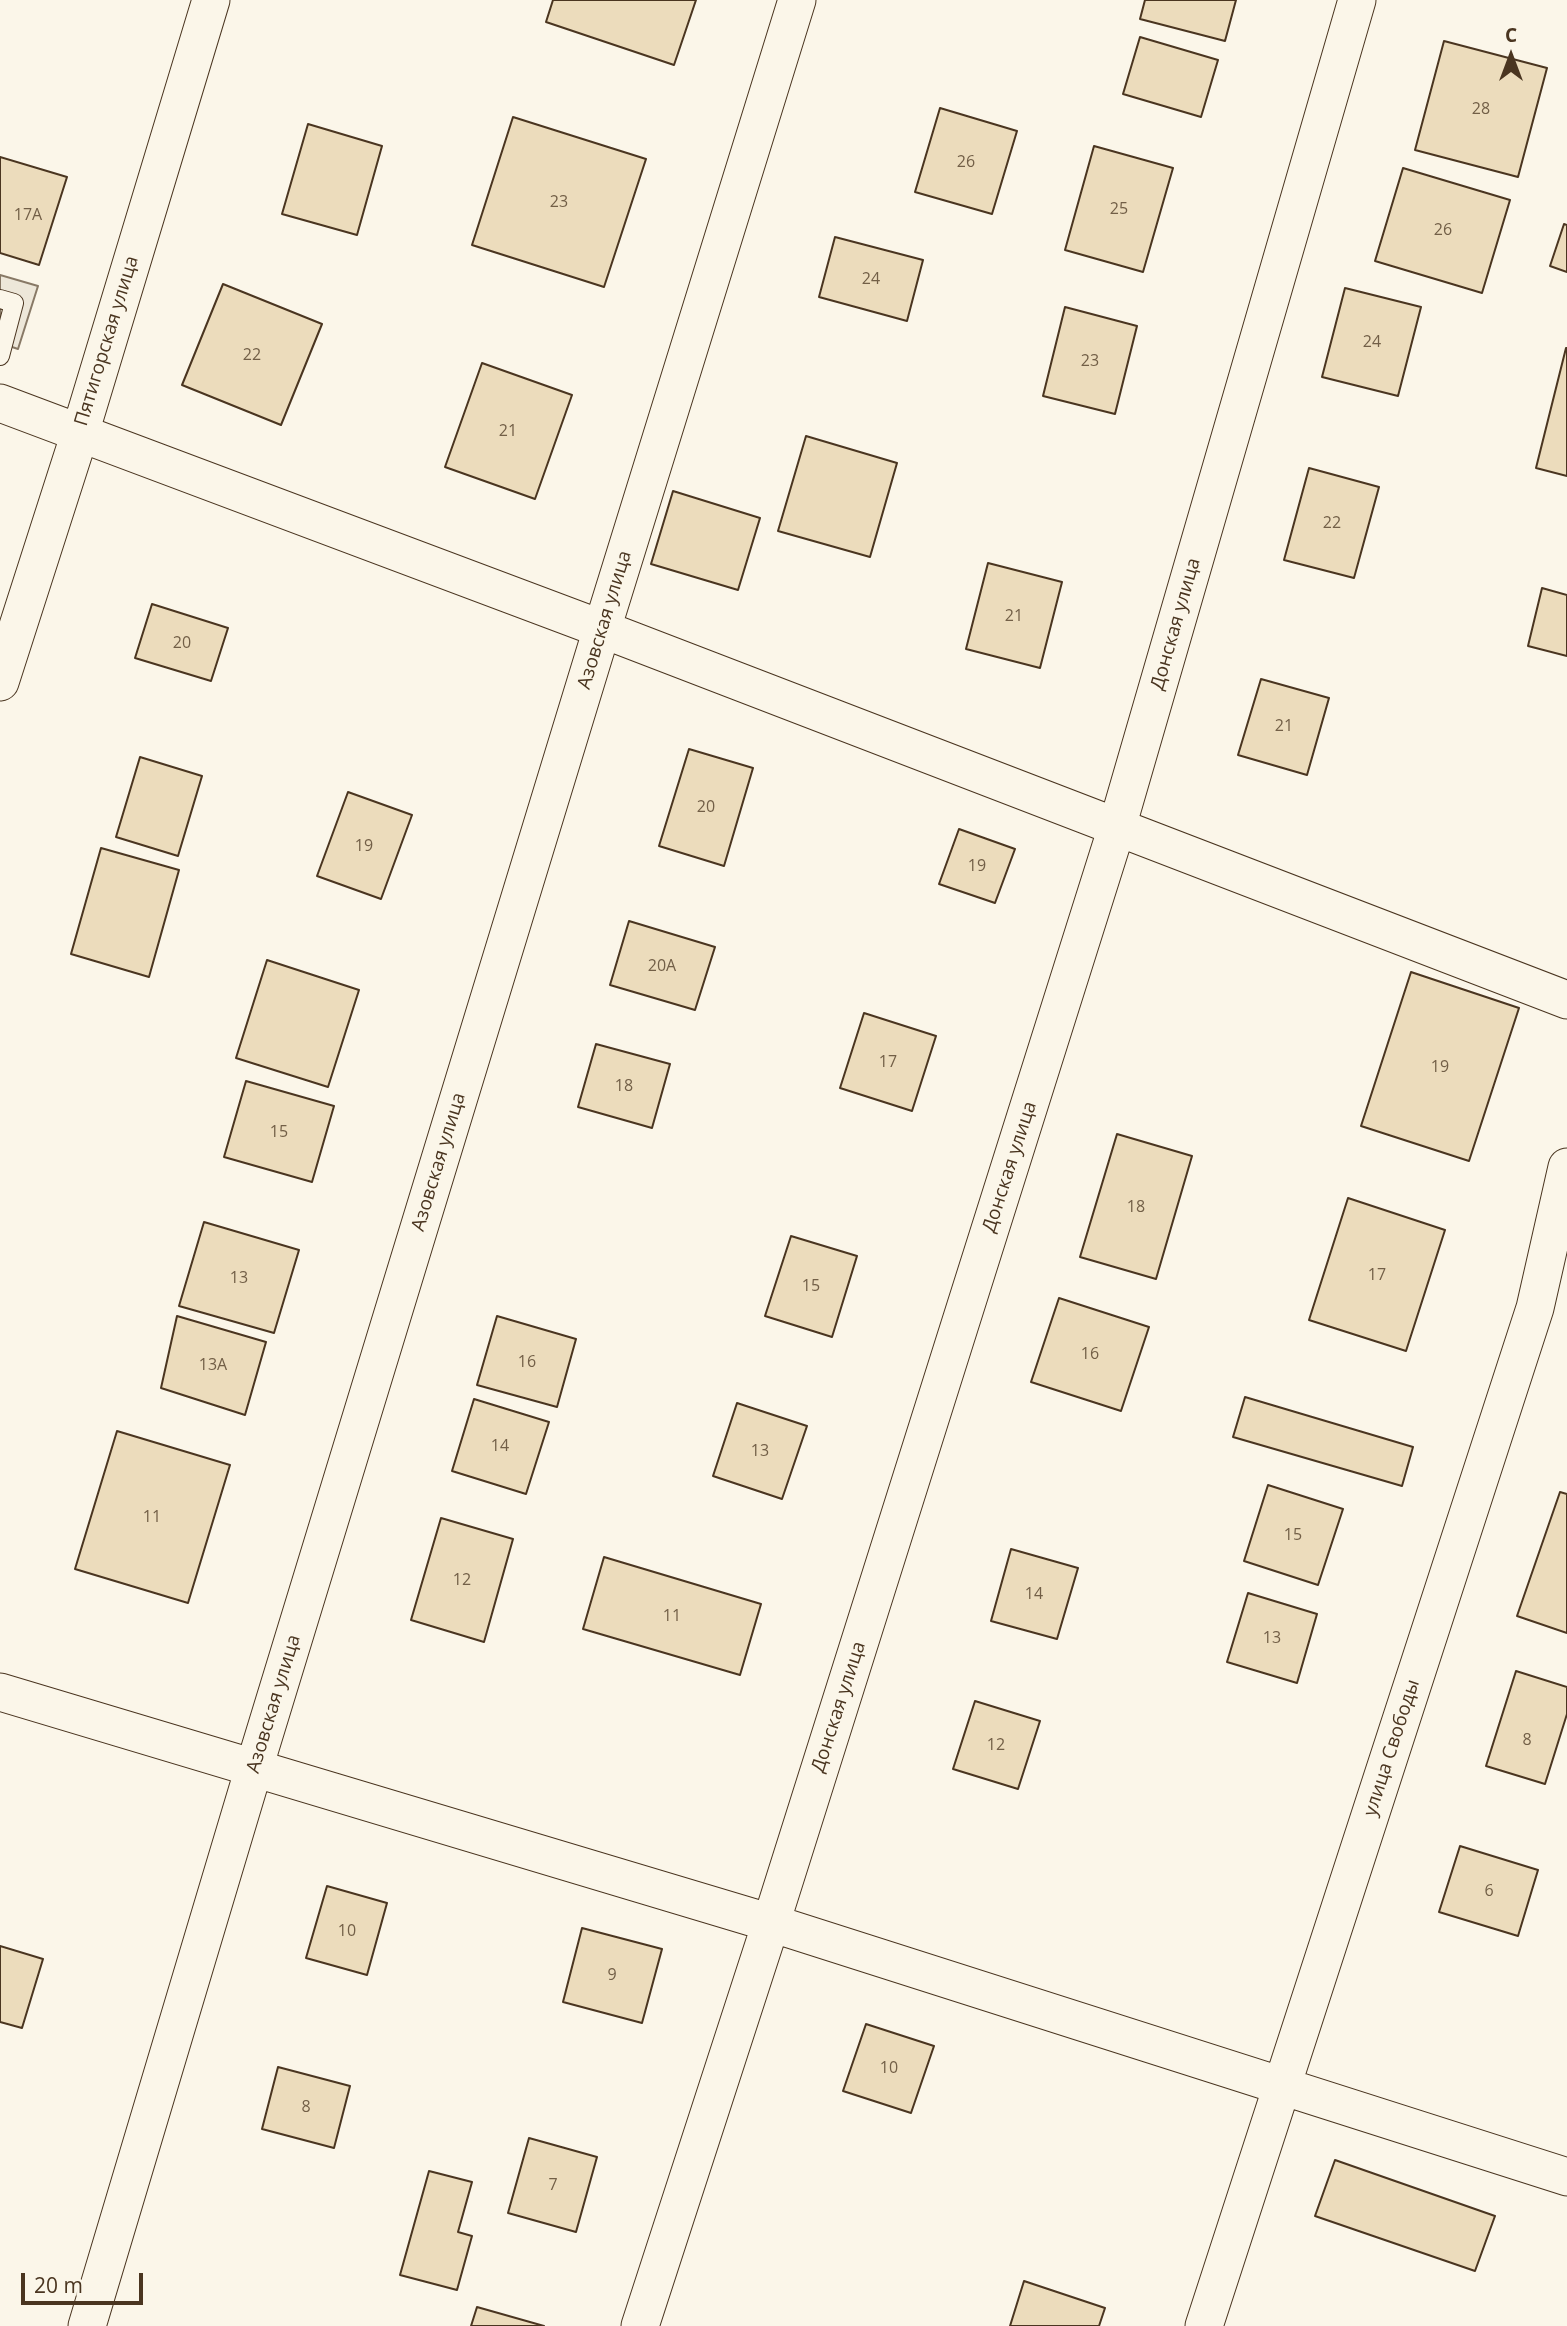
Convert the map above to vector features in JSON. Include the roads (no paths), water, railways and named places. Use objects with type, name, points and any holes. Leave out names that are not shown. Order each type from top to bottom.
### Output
[{"type":"street","name":"Пятигорская улица","points":[[0,682],[80,433],[211,0]]},
{"type":"street","name":"Азовская улица","points":[[87,2326],[254,1768],[797,0]]},
{"type":"street","name":"Донская улица","points":[[640,2326],[771,1923],[1117,827],[1357,0]]},
{"type":"street","points":[[0,403],[602,629],[1567,1000]]},
{"type":"street","name":"улица Свободы","points":[[1204,2326],[1535,1308],[1567,1167]]},
{"type":"street","points":[[0,1692],[771,1923],[1567,2177]]},
{"type":"lane","points":[[0,299],[14,303],[0,356]]}]
